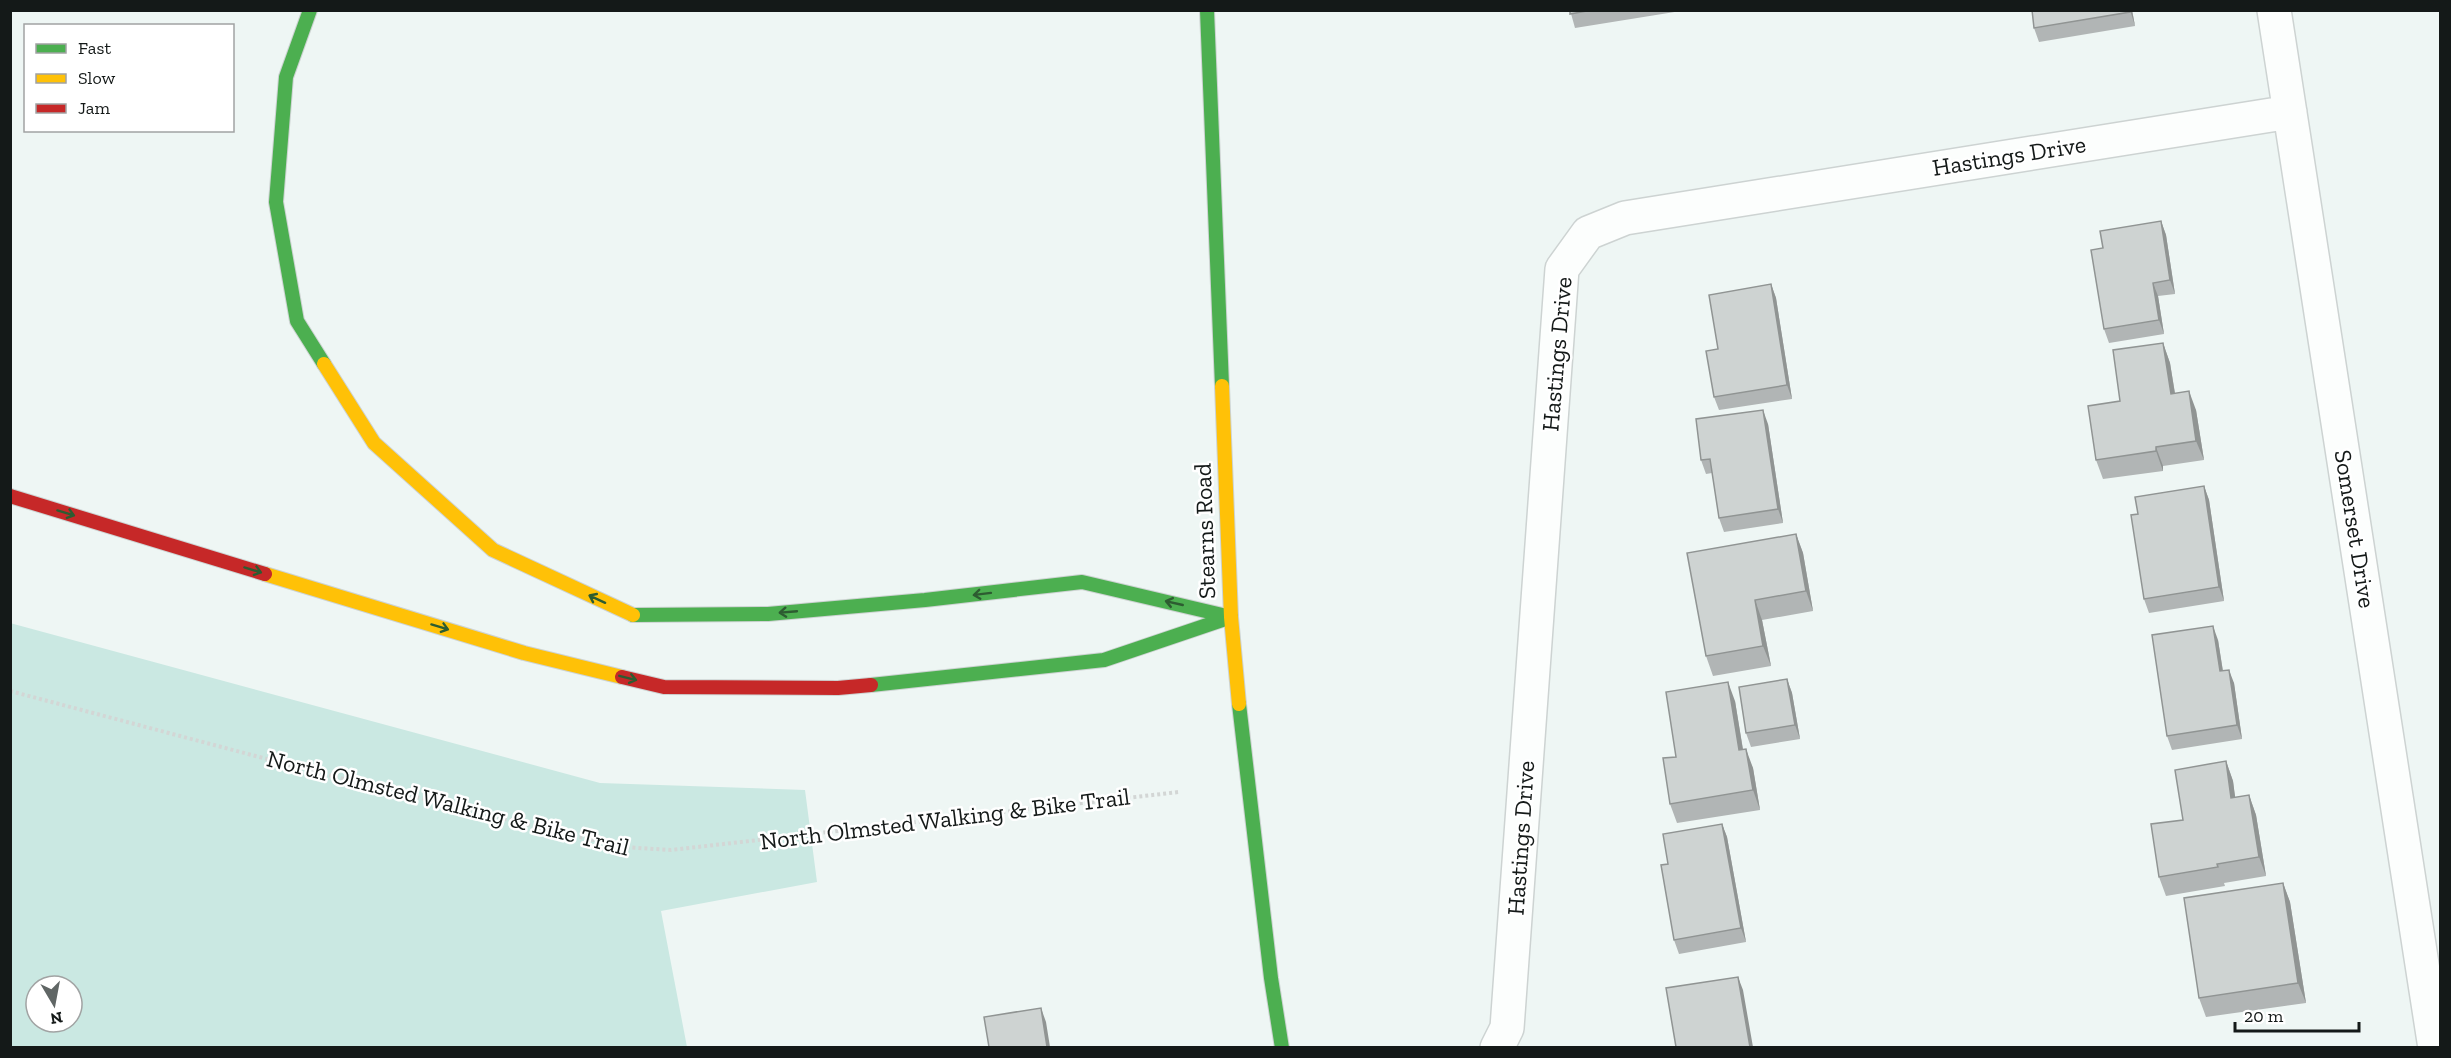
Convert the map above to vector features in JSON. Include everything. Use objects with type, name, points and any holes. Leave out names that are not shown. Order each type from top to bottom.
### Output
[{"type":"main road","points":[[310,10],[286,77],[276,202],[297,321],[374,443],[493,550],[632,615],[768,614],[925,600],[1082,582],[1231,617]]},
{"type":"main road","name":"Stearns Road","points":[[1207,10],[1231,617],[1242,738],[1271,978],[1282,1047]]},
{"type":"main road","points":[[10,496],[524,653],[664,687],[838,688],[1104,660],[1231,617]]},
{"type":"street","name":"Somerset Drive","points":[[2274,10],[2435,1047]]},
{"type":"street","name":"Hastings Drive","points":[[1497,1047],[1507,1028],[1562,269],[1587,233],[1625,218],[2290,112]]},
{"type":"path","name":"North Olmsted Walking & Bike Trail","points":[[10,691],[623,848],[671,850],[1179,792]]},
{"type":"green space","points":[[10,623],[600,783],[805,790],[817,882],[661,911],[687,1047],[11,1047]]},
{"type":"building","points":[[1570,10],[1592,10],[1570,14]]},
{"type":"building","points":[[2032,10],[2130,10],[2130,12],[2034,28]]},
{"type":"building","points":[[2161,221],[2170,280],[2153,283],[2159,320],[2104,329],[2091,250],[2103,248],[2100,231]]},
{"type":"building","points":[[1771,284],[1787,385],[1714,397],[1706,351],[1718,349],[1709,295]]},
{"type":"building","points":[[2163,343],[2171,394],[2189,391],[2196,441],[2156,447],[2156,451],[2096,460],[2088,406],[2120,401],[2113,350]]},
{"type":"building","points":[[1763,410],[1778,509],[1719,518],[1710,459],[1701,460],[1696,419]]},
{"type":"building","points":[[2204,486],[2219,587],[2144,599],[2131,515],[2138,514],[2135,497]]},
{"type":"building","points":[[1796,534],[1806,591],[1755,600],[1763,646],[1706,656],[1687,553]]},
{"type":"building","points":[[2213,626],[2220,671],[2229,670],[2237,725],[2167,736],[2152,635]]},
{"type":"building","points":[[1787,679],[1795,725],[1746,733],[1739,687]]},
{"type":"building","points":[[1728,682],[1739,750],[1746,749],[1753,790],[1670,804],[1663,758],[1676,757],[1666,692]]},
{"type":"building","points":[[2226,761],[2231,798],[2249,795],[2259,857],[2159,877],[2151,824],[2183,820],[2175,770]]},
{"type":"building","points":[[1722,824],[1741,928],[1674,940],[1661,865],[1668,864],[1663,834]]},
{"type":"building","points":[[2283,883],[2298,983],[2199,998],[2184,898]]},
{"type":"building","points":[[1738,977],[1750,1047],[1676,1047],[1666,988]]},
{"type":"building","points":[[1041,1008],[1047,1047],[989,1047],[984,1017]]},
{"type":"traffic: fast","points":[[310,10],[286,77],[276,202],[297,321],[324,364]]},
{"type":"traffic: fast","points":[[1207,10],[1222,386]]},
{"type":"traffic: fast","points":[[633,615],[768,614],[925,600],[1082,582],[1231,617]]},
{"type":"traffic: fast","points":[[871,685],[1104,660],[1231,617]]},
{"type":"traffic: fast","points":[[1239,704],[1271,978],[1282,1048]]},
{"type":"traffic: slow","points":[[324,364],[374,443],[493,550],[633,615]]},
{"type":"traffic: slow","points":[[1222,386],[1231,617],[1239,704]]},
{"type":"traffic: slow","points":[[265,574],[524,653],[622,677]]},
{"type":"traffic: jam","points":[[10,496],[265,574]]},
{"type":"traffic: jam","points":[[622,677],[664,687],[838,688],[871,685]]}]
